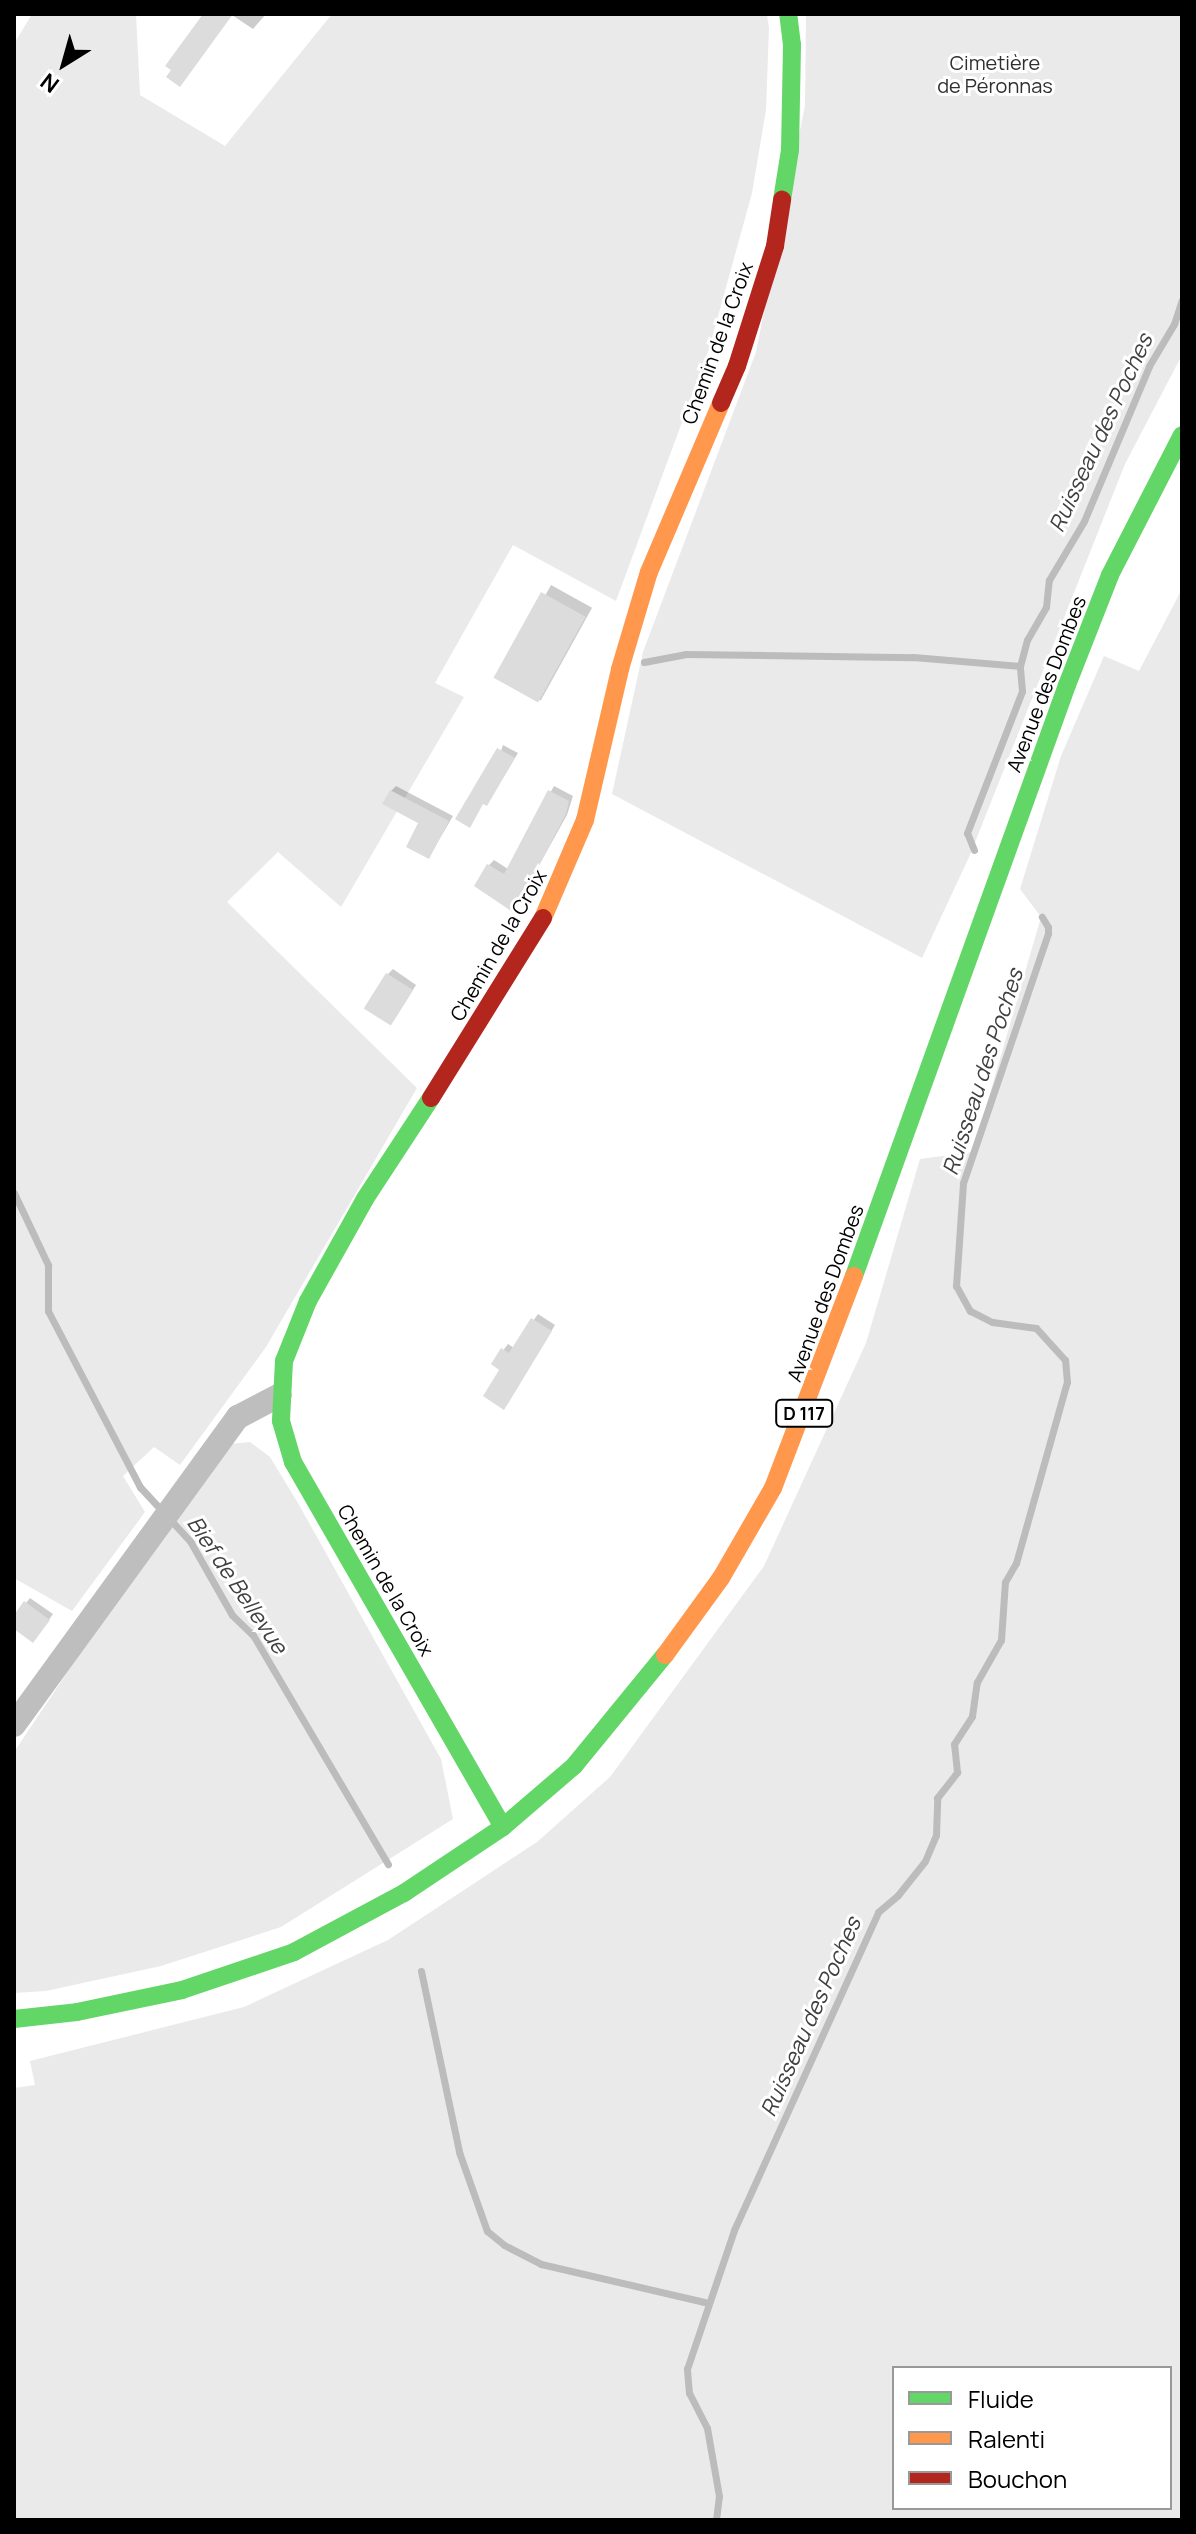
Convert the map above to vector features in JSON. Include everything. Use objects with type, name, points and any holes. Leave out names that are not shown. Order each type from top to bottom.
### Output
[{"type":"main road","name":"Chemin de la Croix","points":[[503,1827],[293,1462],[281,1421],[284,1361],[308,1301],[365,1199],[499,994],[552,903],[585,820],[620,669],[649,572],[737,366],[775,246],[790,150],[792,45],[788,14]]},
{"type":"main road","name":"Avenue des Dombes","points":[[14,2019],[77,2012],[182,1990],[294,1952],[404,1893],[503,1827],[574,1766],[645,1682],[721,1578],[773,1488],[805,1412],[1067,685],[1110,575],[1148,495],[1182,435]]},
{"type":"street","points":[[14,1725],[238,1417],[280,1395]]},
{"type":"green space","points":[[32,14],[136,14],[140,95],[225,146],[332,14],[767,14],[769,28],[766,110],[752,193],[709,349],[616,601],[513,545],[435,683],[464,697],[341,907],[278,852],[227,902],[417,1088],[266,1347],[180,1465],[154,1447],[123,1476],[145,1512],[72,1611],[14,1578],[14,44]]},
{"type":"green space","name":"Cimetière de Péronnas","points":[[806,14],[1182,14],[1182,355],[1125,464],[970,855],[922,958],[612,794],[643,652],[756,352],[805,105]]},
{"type":"green space","points":[[1182,589],[1182,2520],[14,2520],[14,2088],[35,2085],[30,2061],[244,2007],[388,1940],[537,1842],[610,1777],[764,1566],[866,1343],[920,1159],[973,1152],[1041,917],[1020,889],[1061,756],[1104,656],[1139,671]]},
{"type":"green space","points":[[250,1442],[270,1457],[298,1503],[441,1759],[453,1819],[281,1927],[161,1966],[46,1991],[14,1993],[14,1752],[192,1486],[229,1444]]},
{"type":"building","points":[[203,14],[233,14],[180,87],[166,77],[171,70],[165,66]]},
{"type":"building","points":[[541,592],[586,617],[538,702],[493,678]]},
{"type":"building","points":[[497,748],[515,758],[487,806],[483,804],[470,828],[455,819]]},
{"type":"building","points":[[390,790],[449,821],[429,859],[406,847],[418,823],[382,804]]},
{"type":"building","points":[[548,790],[569,801],[566,814],[514,913],[474,886],[487,864],[504,874]]},
{"type":"building","points":[[386,973],[413,990],[391,1026],[364,1009]]},
{"type":"building","points":[[531,1318],[552,1331],[504,1410],[483,1396],[499,1370],[491,1364],[501,1348],[509,1353]]},
{"type":"building","points":[[24,1601],[50,1620],[33,1643],[14,1629],[14,1615]]},
{"type":"waterway","name":"Ruisseau des Poches","points":[[974,850],[967,833],[1022,691],[1020,666],[1027,640],[1046,607],[1049,580],[1084,521],[1149,366],[1174,324],[1182,300]]},
{"type":"waterway","points":[[644,662],[686,654],[913,657],[1020,666]]},
{"type":"waterway","name":"Ruisseau des Poches","points":[[716,2520],[719,2496],[707,2428],[689,2393],[687,2369],[734,2230],[878,1912],[898,1895],[925,1861],[936,1835],[937,1798],[957,1772],[954,1744],[972,1716],[977,1682],[1001,1640],[1005,1582],[1016,1563],[1067,1382],[1065,1360],[1036,1328],[992,1322],[970,1311],[956,1286],[963,1183],[1048,933],[1042,917]]},
{"type":"waterway","name":"Bief de Bellevue","points":[[14,1193],[48,1265],[48,1311],[140,1487],[190,1541],[232,1615],[253,1635],[388,1864]]},
{"type":"waterway","name":"Bief de Bellevue","points":[[421,1971],[459,2152],[487,2231],[504,2245],[541,2264],[709,2303]]},
{"type":"traffic: fast","points":[[782,200],[790,150],[792,45],[788,14]]},
{"type":"traffic: fast","points":[[854,1276],[1067,685],[1110,575],[1182,435]]},
{"type":"traffic: fast","points":[[431,1098],[365,1199],[308,1301],[284,1361],[281,1421],[293,1462],[503,1827]]},
{"type":"traffic: fast","points":[[14,2019],[77,2012],[182,1990],[294,1952],[404,1893],[503,1827],[574,1766],[665,1655]]},
{"type":"traffic: slow","points":[[543,918],[585,820],[620,669],[649,572],[721,403]]},
{"type":"traffic: slow","points":[[665,1655],[721,1578],[773,1488],[854,1276]]},
{"type":"traffic: jam","points":[[721,403],[737,366],[775,246],[782,200]]},
{"type":"traffic: jam","points":[[431,1098],[543,918]]}]
